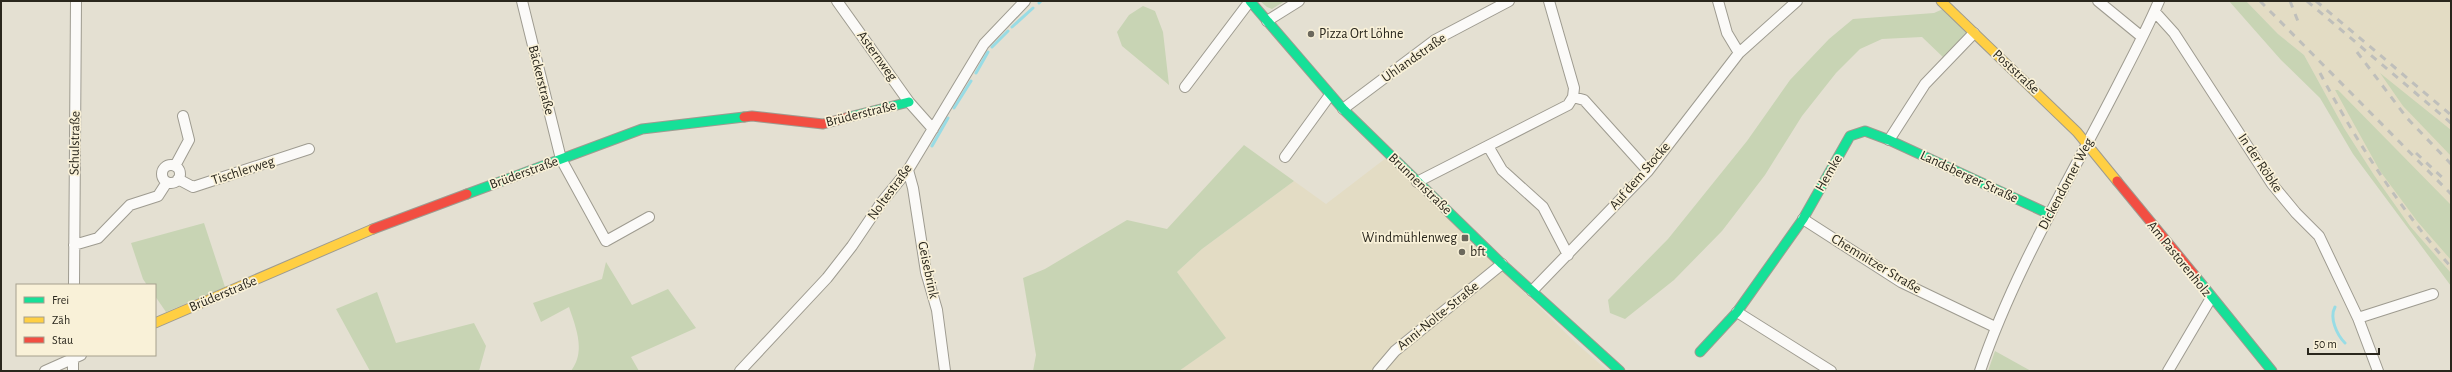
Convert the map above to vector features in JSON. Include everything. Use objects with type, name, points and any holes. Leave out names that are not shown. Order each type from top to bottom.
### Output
[{"type":"street","name":"Schulstraße","points":[[74,284],[76,1]]},
{"type":"street","name":"Bäckerstraße","points":[[522,1],[560,160],[606,240],[649,218]]},
{"type":"street","name":"Asternweg","points":[[837,1],[909,102],[933,129]]},
{"type":"street","name":"Noltestraße","points":[[740,371],[827,278],[908,170],[984,44],[1025,1]]},
{"type":"street","points":[[1185,87],[1250,1]]},
{"type":"street","name":"Brunnenstraße","points":[[1250,1],[1343,109],[1502,264],[1620,371]]},
{"type":"street","points":[[1267,21],[1299,1]]},
{"type":"street","name":"Uhlandstraße","points":[[1343,109],[1435,40],[1509,1]]},
{"type":"street","points":[[1417,182],[1568,105],[1573,97],[1574,88],[1548,1]]},
{"type":"street","points":[[1718,1],[1727,33],[1739,53]]},
{"type":"street","name":"Auf dem Stocke","points":[[1532,291],[1648,171],[1739,53],[1797,1]]},
{"type":"street","name":"Poststraße","points":[[1941,1],[2044,99],[2077,132],[2087,146]]},
{"type":"street","points":[[2098,1],[2142,37]]},
{"type":"street","name":"Dickendorner Weg","points":[[1980,371],[1995,327],[2049,214],[2087,146],[2155,12],[2159,1]]},
{"type":"street","name":"In der Röbke","points":[[2155,12],[2174,33],[2272,184],[2296,213],[2319,236],[2358,318],[2378,371]]},
{"type":"street","points":[[1889,140],[1925,84],[1974,33]]},
{"type":"street","points":[[1285,157],[1330,95]]},
{"type":"street","points":[[1573,97],[1584,100],[1648,171]]},
{"type":"street","name":"Brüderstraße","points":[[156,323],[345,240],[642,129],[752,116],[823,124],[909,102]]},
{"type":"street","points":[[175,166],[180,172],[178,179],[173,183],[167,182],[162,176],[164,169],[175,166],[189,140],[183,116]]},
{"type":"street","name":"Hemke","points":[[1700,352],[1737,312],[1803,219],[1850,136],[1865,131],[1889,140]]},
{"type":"street","name":"Landsberger Straße","points":[[1889,140],[2049,214]]},
{"type":"street","points":[[1488,146],[1502,170],[1543,207],[1568,255]]},
{"type":"street","name":"Am Pastorenholz","points":[[2087,146],[2272,371]]},
{"type":"street","name":"Tischlerweg","points":[[178,179],[193,186],[258,167],[309,148]]},
{"type":"street","name":"Geisebrink","points":[[908,170],[913,188],[926,272],[937,310],[945,371]]},
{"type":"street","points":[[74,245],[98,238],[130,205],[158,196],[167,182]]},
{"type":"street","name":"Chemnitzer Straße","points":[[1803,219],[1901,282],[1995,327]]},
{"type":"street","name":"Anni-Nolte-Straße","points":[[1378,371],[1395,351],[1502,264]]},
{"type":"street","points":[[2358,318],[2433,294]]},
{"type":"street","points":[[2168,371],[2211,298]]},
{"type":"street","points":[[1737,312],[1831,371]]},
{"type":"street","points":[[45,371],[76,356]]},
{"type":"street","points":[[73,371],[76,356]]},
{"type":"shaded area","points":[[2246,1],[2451,1],[2451,273],[2410,226],[2374,175],[2344,128],[2304,55],[2278,34]]},
{"type":"shaded area","points":[[1386,158],[1576,343],[1608,371],[1179,371],[1225,338],[1177,272],[1202,249],[1294,181],[1326,204]]},
{"type":"green space","points":[[1260,1],[1285,1],[1272,9]]},
{"type":"green space","points":[[2229,1],[2246,1],[2278,34],[2304,55],[2344,128],[2374,175],[2410,226],[2451,273],[2451,286],[2353,154],[2320,98],[2281,60]]},
{"type":"green space","points":[[1143,6],[1155,11],[1163,32],[1169,85],[1122,46],[1117,32],[1129,15]]},
{"type":"green space","points":[[1943,9],[1970,35],[1945,59],[1922,37],[1882,39],[1860,49],[1836,73],[1802,116],[1765,175],[1722,231],[1674,280],[1625,319],[1610,313],[1608,300],[1668,239],[1747,141],[1790,80],[1829,39],[1853,19],[1934,13]]},
{"type":"green space","points":[[2380,73],[2451,130],[2451,156],[2403,106]]},
{"type":"green space","points":[[2335,90],[2338,90],[2451,205],[2451,260],[2417,221],[2380,171]]},
{"type":"green space","points":[[1244,145],[1294,181],[1202,249],[1177,272],[1226,338],[1179,371],[1033,371],[1036,355],[1023,278],[1045,269],[1127,220],[1167,229]]},
{"type":"green space","points":[[204,223],[225,287],[166,312],[156,297],[156,284],[146,284],[143,279],[131,243]]},
{"type":"green space","points":[[606,262],[632,305],[668,289],[696,328],[631,357],[639,371],[571,371],[576,363],[579,347],[577,331],[569,307],[541,322],[533,303],[602,279]]},
{"type":"green space","points":[[377,292],[396,343],[474,323],[486,346],[479,371],[370,371],[336,309]]},
{"type":"green space","points":[[1995,351],[2031,371],[1988,371]]},
{"type":"waterway","points":[[1012,27],[1033,8]]},
{"type":"waterway","points":[[992,47],[1008,31]]},
{"type":"waterway","points":[[976,73],[988,52]]},
{"type":"waterway","points":[[954,108],[971,81]]},
{"type":"waterway","points":[[932,146],[948,118]]},
{"type":"waterway","points":[[2335,307],[2333,311],[2333,321],[2339,336],[2345,343]]},
{"type":"railway","points":[[2260,1],[2451,194]]},
{"type":"railway","points":[[2290,1],[2299,24]]},
{"type":"railway","points":[[2307,1],[2451,123]]},
{"type":"railway","points":[[2316,1],[2451,115]]},
{"type":"railway","points":[[2357,52],[2407,118],[2451,164]]},
{"type":"railway","points":[[2320,73],[2364,149],[2396,198],[2451,267]]},
{"type":"railway","points":[[2416,153],[2445,180]]},
{"type":"traffic: fast","points":[[1250,1],[1343,109],[1502,264],[1620,371]]},
{"type":"traffic: fast","points":[[849,117],[909,102]]},
{"type":"traffic: fast","points":[[467,194],[642,129],[744,117]]},
{"type":"traffic: fast","points":[[1700,352],[1737,312],[1803,219],[1850,136],[1865,131],[1889,140],[2049,214]]},
{"type":"traffic: fast","points":[[2196,277],[2272,371]]},
{"type":"traffic: slow","points":[[1941,1],[2077,132],[2117,181]]},
{"type":"traffic: slow","points":[[156,323],[373,229]]},
{"type":"traffic: jam","points":[[744,117],[752,116],[823,124],[849,117]]},
{"type":"traffic: jam","points":[[2117,181],[2196,277]]},
{"type":"traffic: jam","points":[[373,229],[467,194]]},
{"type":"place","name":"Pizza Ort Löhne","points":[[1311,34]]},
{"type":"place","name":"Windmühlenweg","points":[[1465,238]]},
{"type":"place","name":"bft","points":[[1462,252]]}]
